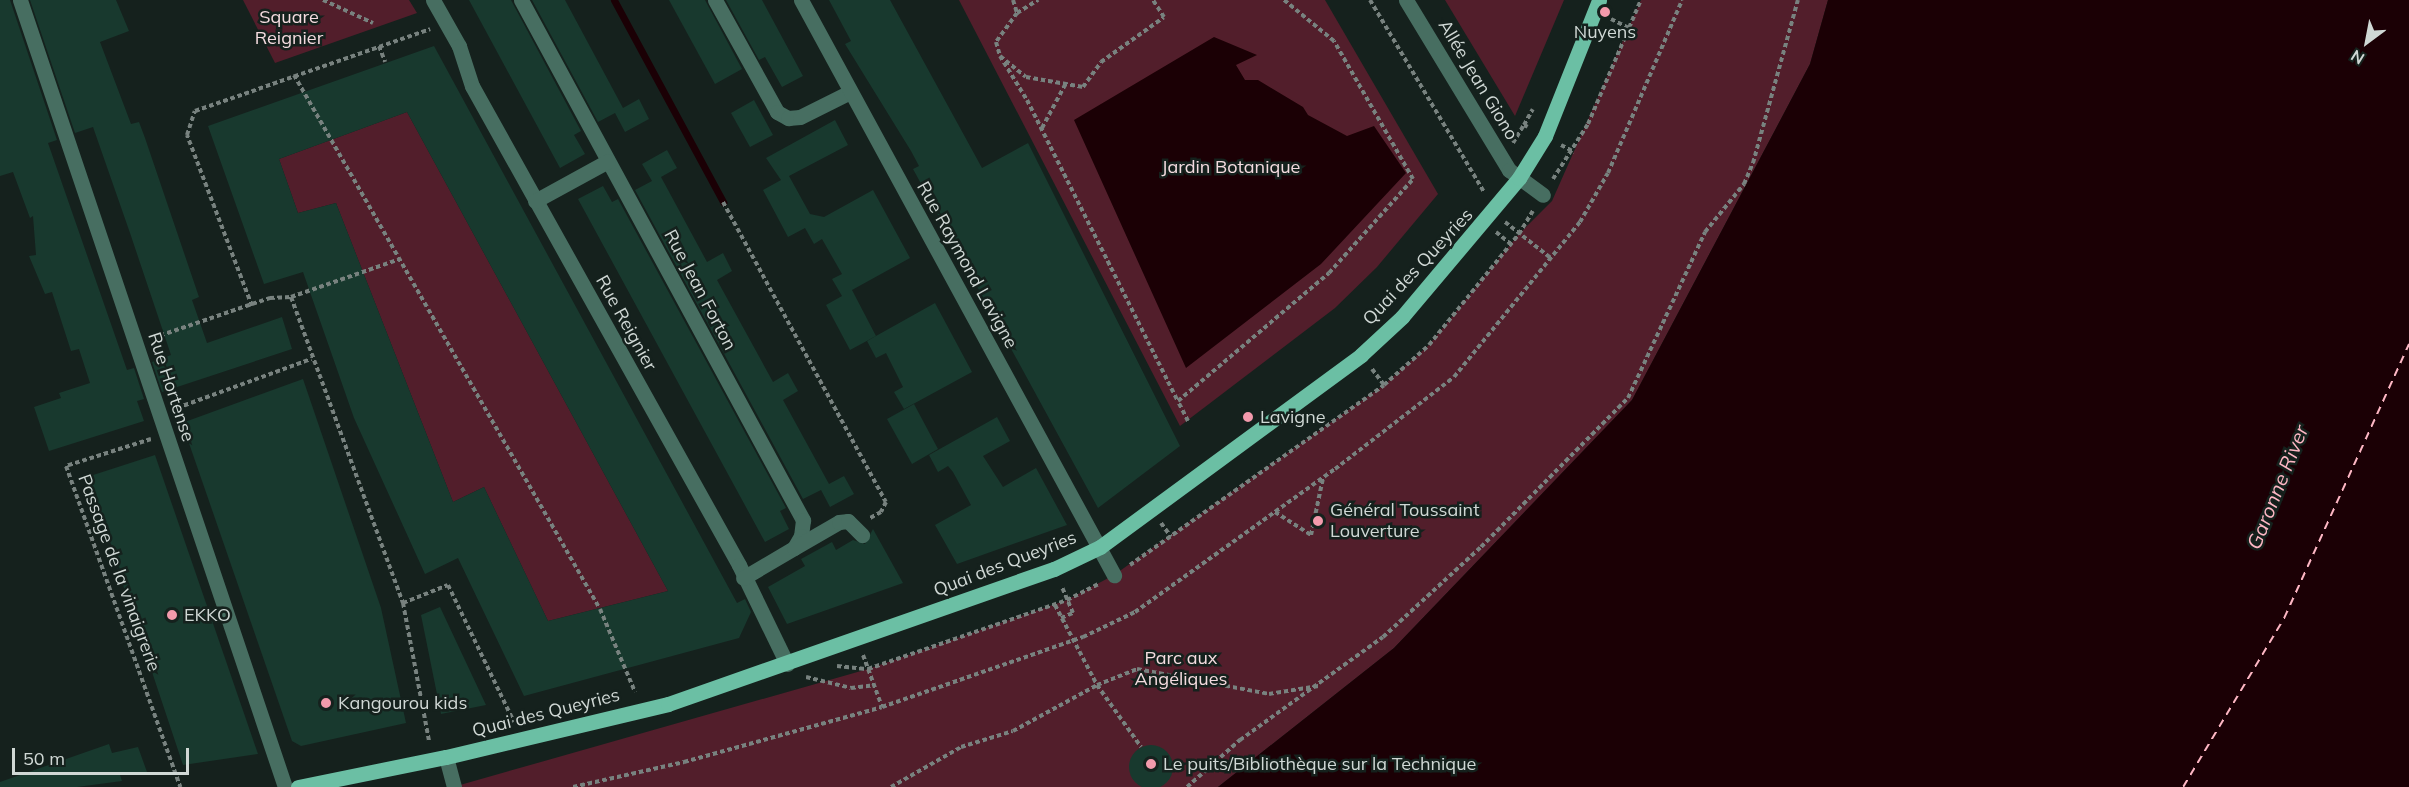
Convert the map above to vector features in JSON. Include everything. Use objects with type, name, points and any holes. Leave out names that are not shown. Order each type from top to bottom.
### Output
[{"type":"main road","name":"Quai des Queyries","points":[[298,787],[439,758],[642,710],[787,664],[1054,569],[1100,547],[1361,355],[1402,317],[1496,210],[1519,178],[1549,127],[1599,0]]},
{"type":"street","name":"Rue Hortense","points":[[20,0],[130,318],[136,349],[165,434],[278,756],[285,787]]},
{"type":"street","name":"Rue Reignier","points":[[433,0],[459,46],[472,86],[739,565],[742,578],[787,664]]},
{"type":"street","name":"Rue Jean Forton","points":[[521,0],[803,520],[801,536],[794,548]]},
{"type":"street","points":[[715,0],[777,112],[788,117],[800,117],[850,92]]},
{"type":"street","name":"Rue Raymond Lavigne","points":[[801,0],[1114,575]]},
{"type":"street","name":"Allée Jean Giono","points":[[1406,0],[1503,160],[1519,178],[1543,195]]},
{"type":"street","points":[[535,201],[608,161]]},
{"type":"street","points":[[742,578],[839,522],[848,520],[859,531]]},
{"type":"street","points":[[439,758],[454,787]]},
{"type":"path","points":[[323,0],[373,23]]},
{"type":"path","points":[[1013,0],[1017,13]]},
{"type":"path","points":[[1038,0],[1017,13],[996,42],[1000,56],[1041,128],[1188,421]]},
{"type":"path","points":[[1000,56],[1026,77],[1083,87],[1101,62],[1164,17],[1153,0]]},
{"type":"path","points":[[1178,401],[1329,273],[1413,178],[1334,41],[1284,0]]},
{"type":"path","points":[[1370,0],[1496,210],[1506,223],[1552,259]]},
{"type":"path","points":[[1543,195],[1574,152],[1641,0]]},
{"type":"path","points":[[573,787],[684,762],[882,707],[1071,641],[1135,612],[1323,477],[1454,377],[1580,222],[1608,173],[1682,0]]},
{"type":"path","points":[[1187,787],[1240,740],[1321,685],[1383,637],[1481,547],[1628,398],[1706,232],[1744,184],[1753,163],[1798,0]]},
{"type":"path","points":[[252,306],[187,135],[189,121],[202,106],[446,23]]},
{"type":"path","points":[[380,46],[386,62]]},
{"type":"path","points":[[294,75],[600,609],[642,710]]},
{"type":"path","points":[[1041,128],[1065,85]]},
{"type":"path","points":[[723,202],[886,502],[881,512],[859,531]]},
{"type":"path","points":[[136,349],[153,338],[270,298],[291,297],[400,259]]},
{"type":"path","points":[[291,297],[311,359],[403,603],[439,758]]},
{"type":"path","points":[[159,414],[311,359]]},
{"type":"path","name":"Passage de la vinaigrerie","points":[[165,434],[66,466],[180,787]]},
{"type":"path","points":[[1275,512],[1311,535],[1323,477]]},
{"type":"path","points":[[403,603],[448,585],[522,739]]},
{"type":"path","points":[[1055,605],[1071,641],[1097,685],[1141,747]]},
{"type":"path","points":[[868,669],[882,707]]},
{"type":"path","points":[[891,787],[961,747],[1013,731],[1097,685],[1137,669],[1269,694],[1321,685]]},
{"type":"path","points":[[801,677],[819,678],[851,688],[874,685]]},
{"type":"green space","name":"Square Reignier","points":[[243,0],[409,0],[417,13],[275,63]]},
{"type":"green space","name":"Jardin Botanique","points":[[959,0],[1325,0],[1438,194],[1377,267],[1335,308],[1180,426]]},
{"type":"green space","points":[[1445,0],[1564,0],[1515,116]]},
{"type":"green space","name":"Parc aux Angéliques","points":[[1641,0],[1828,0],[1810,64],[1632,400],[1394,648],[1218,787],[453,787],[868,669],[1067,600],[1114,575],[1384,385],[1429,345],[1519,234],[1552,201]]},
{"type":"green space","points":[[407,112],[668,591],[548,621],[484,487],[453,502],[336,203],[298,213],[279,159]]},
{"type":"water","name":"Garonne River","points":[[1828,0],[2409,0],[2409,787],[1218,787],[1394,648],[1632,400],[1810,64]]},
{"type":"water","points":[[1214,37],[1257,55],[1236,65],[1245,80],[1258,80],[1303,107],[1308,115],[1347,136],[1374,126],[1406,173],[1321,264],[1186,368],[1074,120]]},
{"type":"building","points":[[0,0],[10,0],[57,140],[48,143],[127,370],[134,368],[144,399],[137,401],[144,421],[49,451],[34,407],[61,398],[59,393],[90,383],[79,349],[71,351],[52,292],[45,294],[29,256],[36,255],[33,216],[30,218],[13,172],[0,176]]},
{"type":"building","points":[[30,0],[116,0],[129,31],[100,42],[131,124],[139,122],[145,138],[199,297],[192,300],[207,343],[282,317],[292,349],[162,392],[152,362],[171,355],[130,233],[93,127],[75,133]]},
{"type":"building","points":[[469,0],[511,0],[581,131],[574,135],[585,154],[560,168]]},
{"type":"building","points":[[532,0],[565,0],[623,108],[639,99],[649,119],[625,132],[615,113],[598,122]]},
{"type":"building","points":[[669,0],[705,0],[742,69],[715,84]]},
{"type":"building","points":[[726,0],[762,0],[803,76],[782,87],[765,57],[759,60]]},
{"type":"building","points":[[829,0],[890,0],[982,168],[1028,143],[1180,446],[1098,508],[913,169],[919,166],[911,151],[845,44],[851,41]]},
{"type":"building","points":[[434,46],[737,603],[745,599],[751,612],[739,638],[524,696],[458,558],[425,574],[354,418],[303,272],[264,284],[208,126]],"holes":[[[407,112],[668,591],[548,621],[484,487],[453,502],[336,203],[298,213],[279,159]]]},
{"type":"building","points":[[754,100],[773,135],[750,147],[731,113]]},
{"type":"building","points":[[835,120],[848,145],[789,176],[810,214],[824,217],[873,190],[910,258],[852,290],[876,336],[850,350],[826,305],[842,296],[832,279],[842,274],[822,239],[814,244],[805,228],[788,237],[763,190],[781,180],[766,158]]},
{"type":"building","points":[[667,150],[677,168],[661,177],[707,262],[723,253],[732,271],[717,280],[773,382],[788,373],[798,391],[783,400],[829,484],[844,476],[854,494],[830,507],[821,490],[803,499],[635,190],[652,181],[642,164]]},
{"type":"building","points":[[603,186],[612,202],[618,199],[786,508],[780,511],[789,529],[765,542],[578,199]]},
{"type":"building","points":[[935,303],[972,372],[904,409],[894,392],[903,387],[886,353],[876,358],[867,341]]},
{"type":"building","points":[[303,379],[381,608],[406,723],[301,746],[292,741],[182,423]]},
{"type":"building","points":[[914,404],[938,449],[912,464],[887,419]]},
{"type":"building","points":[[997,417],[1010,441],[983,456],[1003,487],[1036,468],[1067,525],[957,564],[935,525],[971,505],[948,466],[938,472],[929,455]]},
{"type":"building","name":"EKKO","points":[[155,455],[258,754],[183,765],[87,477]]},
{"type":"building","points":[[873,529],[903,583],[787,624],[768,587],[805,566],[801,559],[832,542],[836,550],[853,540],[865,544]]},
{"type":"building","points":[[440,607],[486,705],[441,714],[421,615]]},
{"type":"building","points":[[109,744],[112,753],[138,747],[147,772],[120,775],[122,781],[77,787],[0,787],[0,782]]},
{"type":"building","name":"Le puits/Bibliothèque sur la Technique","points":[[1151,745],[1167,751],[1173,767],[1167,783],[1151,789],[1135,783],[1129,767],[1135,751]]},
{"type":"waterway","points":[[614,0],[723,202]]},
{"type":"ferry route","points":[[2183,787],[2284,618],[2409,344]]},
{"type":"place","name":"Nuyens","points":[[1605,12]]},
{"type":"place","name":"Lavigne","points":[[1248,417]]},
{"type":"place","name":"Général Toussaint Louverture","points":[[1318,521]]},
{"type":"place","name":"EKKO","points":[[172,615]]},
{"type":"place","name":"Kangourou kids","points":[[326,703]]},
{"type":"place","name":"Le puits/Bibliothèque sur la Technique","points":[[1151,764]]}]
